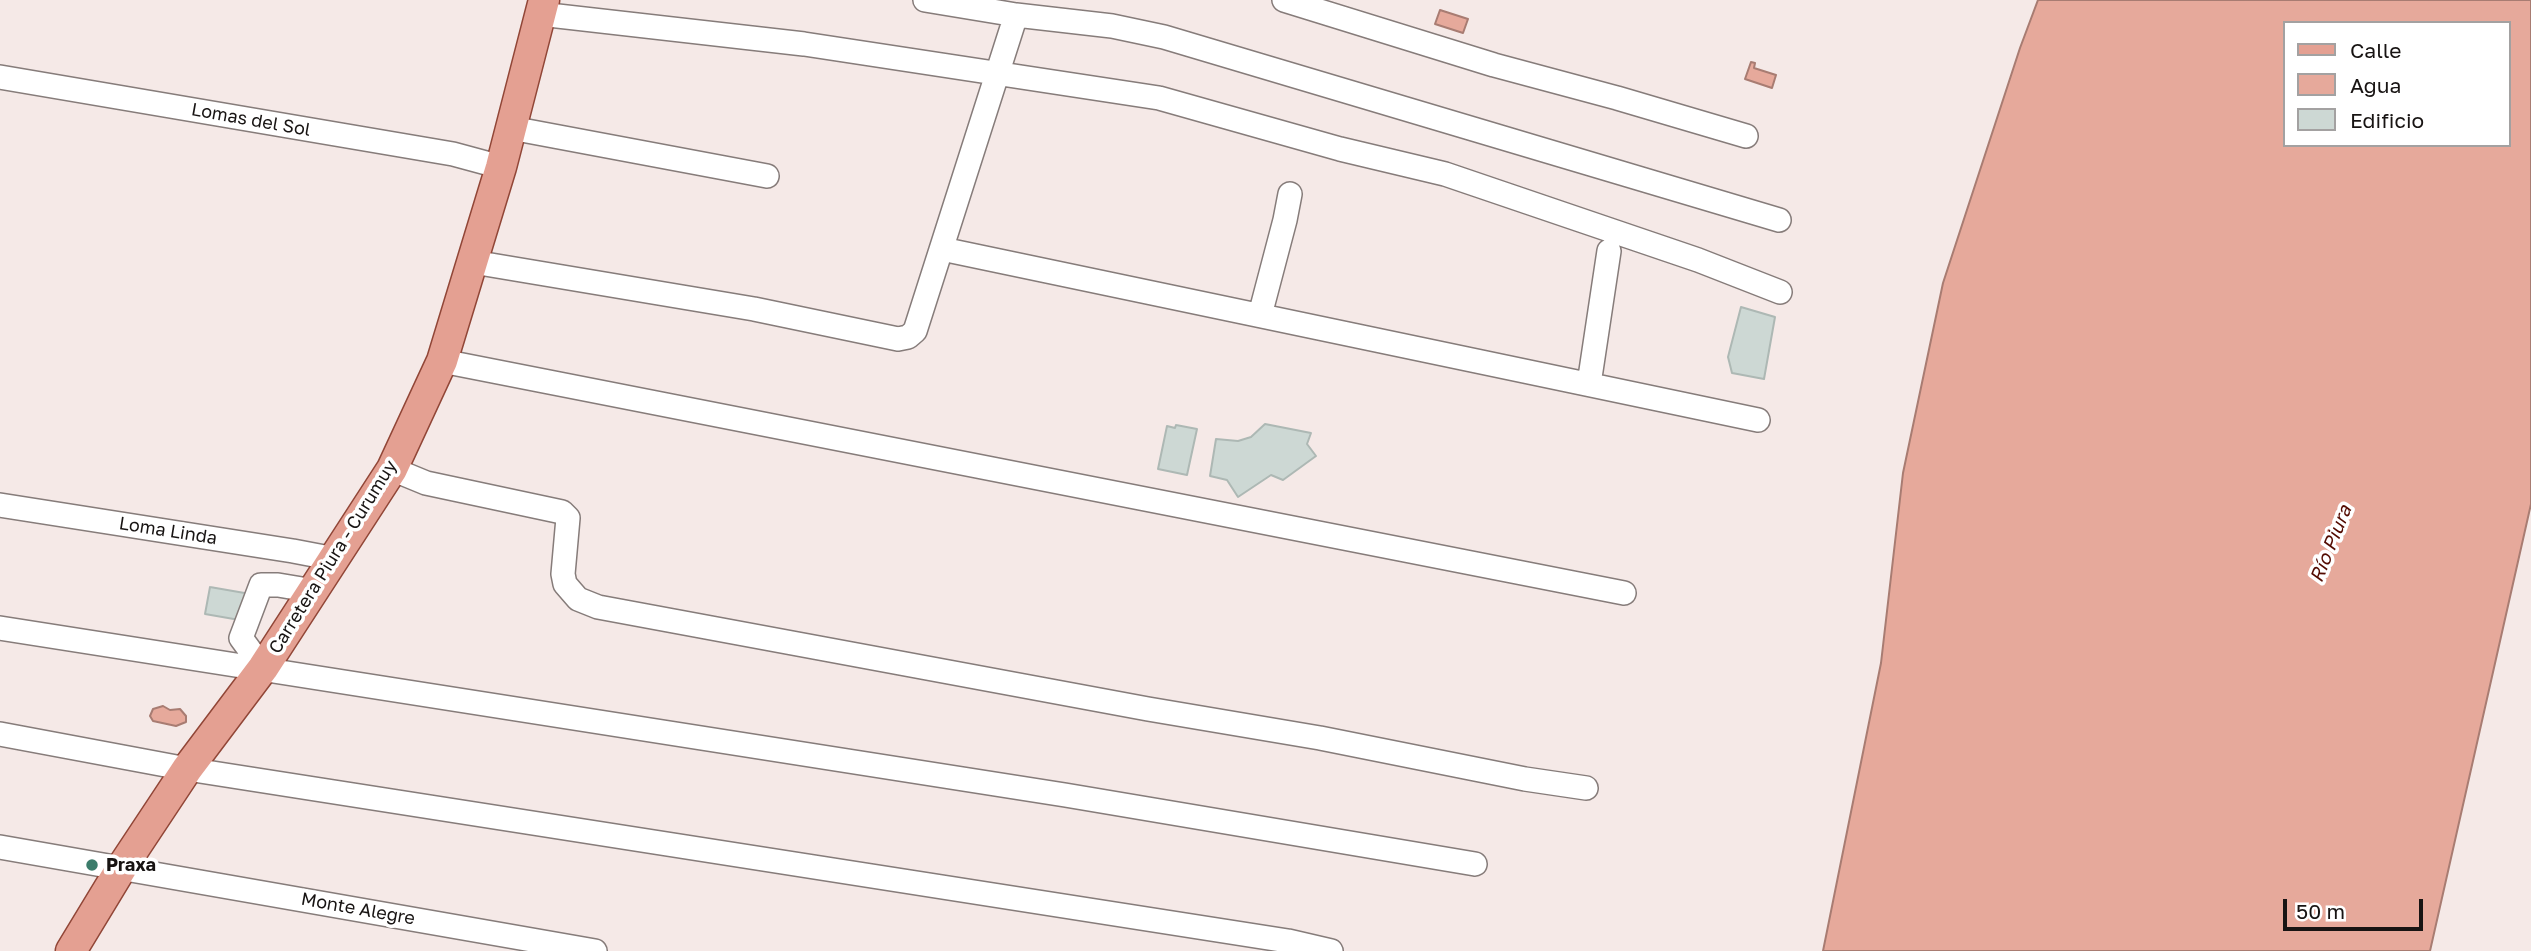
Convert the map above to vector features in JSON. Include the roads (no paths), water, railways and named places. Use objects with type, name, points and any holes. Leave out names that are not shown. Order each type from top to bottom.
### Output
[{"type":"main road","name":"Carretera Piura - Curumuy","points":[[71,951],[122,867],[187,769],[263,668],[391,469],[442,361],[501,167],[542,7]]},
{"type":"street","points":[[925,0],[1016,15],[1112,26],[1164,37],[1779,220]]},
{"type":"street","points":[[1284,0],[1494,65],[1746,136]]},
{"type":"street","points":[[542,7],[1159,98],[1340,149],[1445,174],[1698,260],[1780,292]]},
{"type":"street","points":[[473,262],[754,309],[898,340],[908,337],[915,331],[1016,15]]},
{"type":"street","name":"Lomas del Sol","points":[[0,78],[453,154],[501,167]]},
{"type":"street","points":[[511,128],[766,176]]},
{"type":"street","points":[[1260,315],[1290,194]]},
{"type":"street","points":[[942,248],[1758,419]]},
{"type":"street","points":[[1588,384],[1609,251]]},
{"type":"street","points":[[442,361],[1624,593]]},
{"type":"street","points":[[391,469],[426,484],[562,512],[568,518],[563,574],[565,584],[578,598],[597,607],[1320,738],[1525,779],[1586,788]]},
{"type":"street","name":"Loma Linda","points":[[0,505],[335,559]]},
{"type":"street","points":[[263,668],[242,638],[261,586],[278,585],[314,591]]},
{"type":"street","points":[[0,628],[1065,794],[1475,864]]},
{"type":"street","points":[[0,734],[187,769],[1288,941],[1331,951]]},
{"type":"street","name":"Monte Alegre","points":[[0,847],[595,951]]},
{"type":"water","name":"Río Piura","points":[[2038,0],[2531,0],[2531,504],[2430,951],[1823,951],[1881,663],[1903,473],[1943,283]]},
{"type":"water","points":[[1440,10],[1468,19],[1463,33],[1435,24]]},
{"type":"water","points":[[1751,62],[1755,63],[1754,68],[1776,75],[1772,88],[1745,79]]},
{"type":"water","points":[[163,706],[170,710],[180,709],[186,716],[186,722],[176,726],[153,721],[150,716],[153,709]]},
{"type":"place","name":"Praxa","points":[[92,865]]}]
